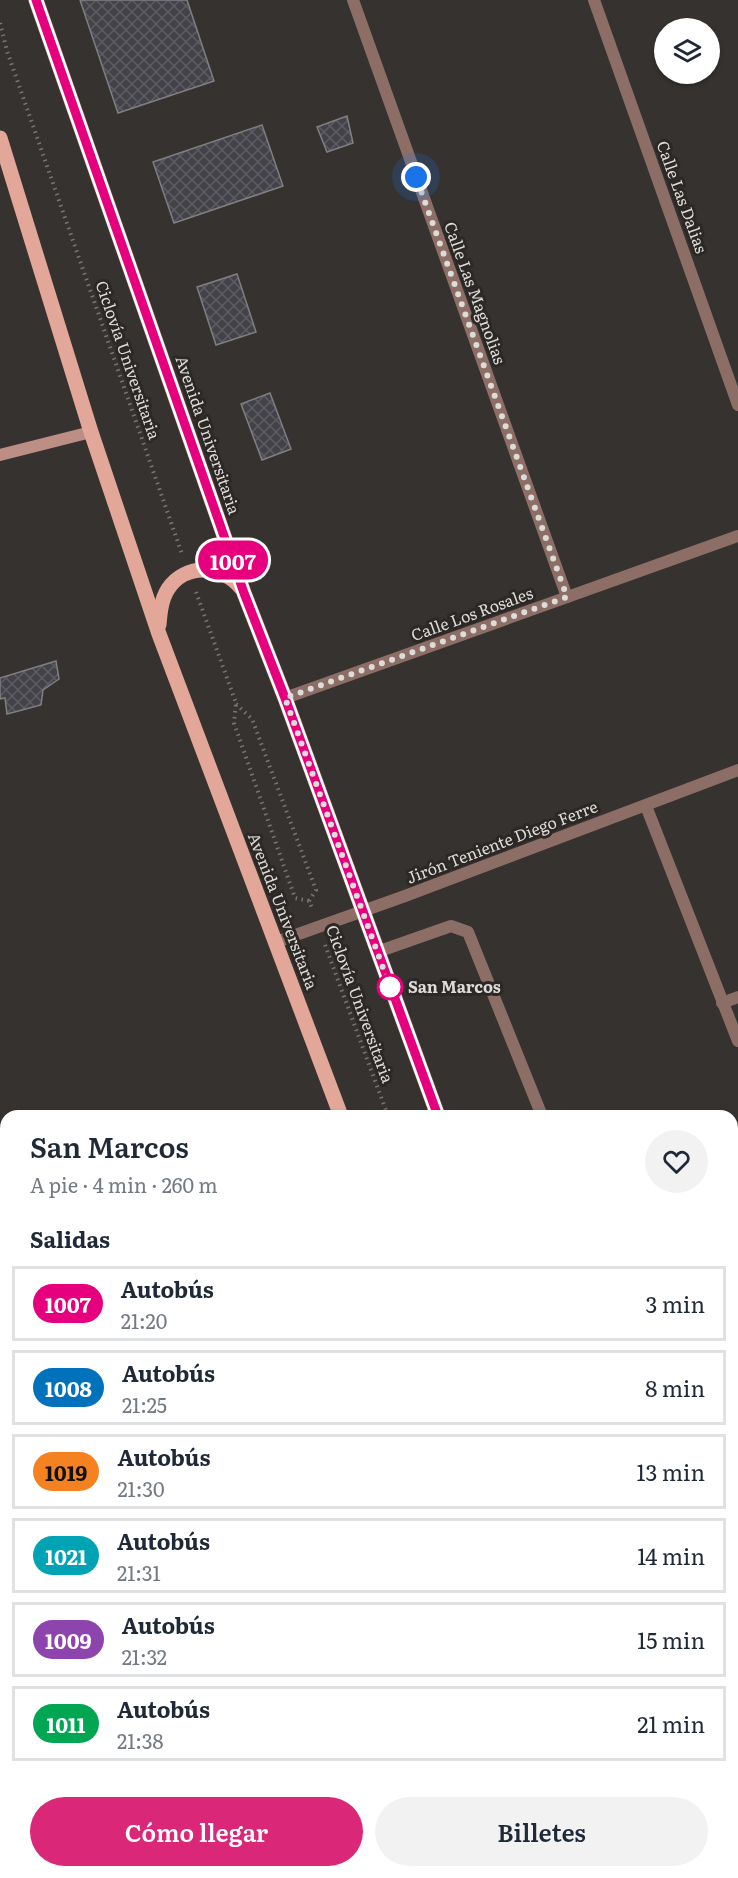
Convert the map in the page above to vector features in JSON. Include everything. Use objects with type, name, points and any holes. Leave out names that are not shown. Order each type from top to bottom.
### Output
[{"type":"main road","name":"Avenida Universitaria","points":[[36,0],[244,593],[285,698],[436,1110]]},
{"type":"main road","name":"Avenida Universitaria","points":[[0,138],[91,432],[159,634],[339,1110]]},
{"type":"main road","points":[[0,455],[91,432]]},
{"type":"main road","points":[[159,634],[160,611],[165,595],[174,581],[189,572],[207,570],[225,574],[244,593]]},
{"type":"street","name":"Calle Las Magnolias","points":[[353,0],[567,597]]},
{"type":"street","name":"Calle Las Dalias","points":[[594,0],[738,405]]},
{"type":"street","name":"Calle Los Rosales","points":[[285,698],[738,536]]},
{"type":"street","name":"Jirón Teniente Diego Ferre","points":[[276,942],[738,770]]},
{"type":"street","points":[[646,806],[738,1041]]},
{"type":"street","points":[[377,952],[451,926],[468,932],[540,1110]]},
{"type":"street","points":[[722,1003],[738,997]]},
{"type":"path","name":"Ciclovía Universitaria","points":[[0,23],[11,62],[236,704],[234,723],[295,898],[309,900]]},
{"type":"path","name":"Ciclovía Universitaria","points":[[236,704],[252,719],[316,890],[309,900]]},
{"type":"path","name":"Ciclovía Universitaria","points":[[309,900],[386,1110]]},
{"type":"building","points":[[80,0],[187,0],[214,81],[118,113]]},
{"type":"building","points":[[347,116],[353,143],[327,152],[317,127]]},
{"type":"building","points":[[262,125],[283,186],[174,223],[153,162]]},
{"type":"building","points":[[237,274],[256,332],[216,345],[197,287]]},
{"type":"building","points":[[270,393],[291,449],[262,460],[241,404]]},
{"type":"building","points":[[56,661],[59,679],[43,690],[41,705],[7,714],[5,698],[0,699],[0,678]]},
{"type":"bus line","name":"1007","points":[[36,0],[244,593],[285,698],[436,1110]]},
{"type":"place","name":"San Marcos","points":[[390,987]]},
{"type":"route","points":[[390,987],[285,698],[567,597],[416,177]]}]
